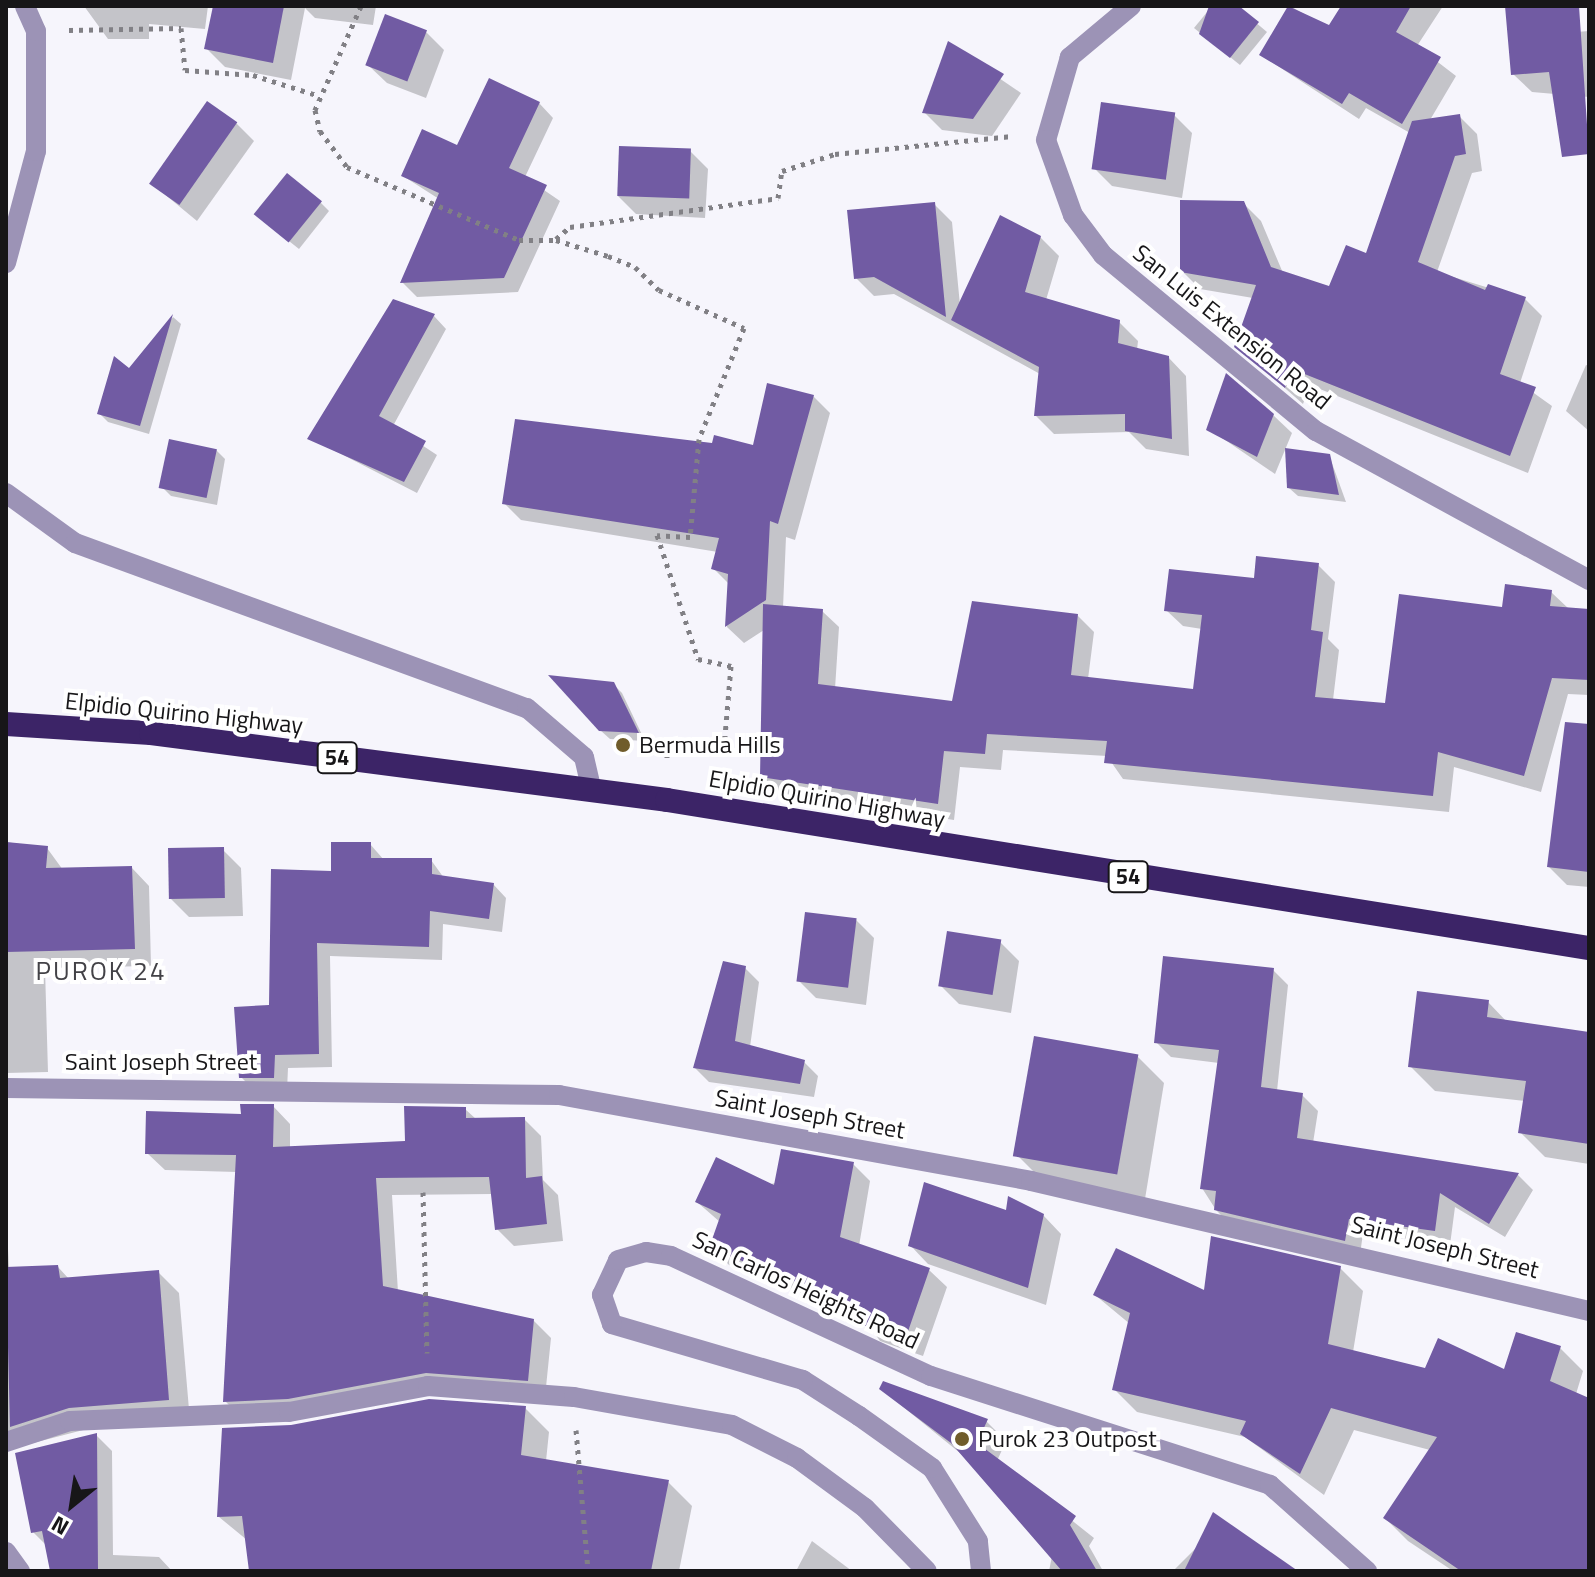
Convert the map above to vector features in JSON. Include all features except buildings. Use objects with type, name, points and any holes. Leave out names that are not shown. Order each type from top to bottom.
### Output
[{"type":"highway","name":"Elpidio Quirino Highway","points":[[6,724],[151,733],[592,791],[1589,948]]},
{"type":"street","points":[[6,263],[36,151],[36,31],[25,6]]},
{"type":"street","points":[[1046,140],[1070,57],[1131,6]]},
{"type":"street","name":"San Luis Extension Road","points":[[1046,140],[1073,215],[1103,255],[1316,431],[1589,580]]},
{"type":"street","points":[[6,493],[75,543],[527,708],[584,757],[592,791]]},
{"type":"street","name":"Saint Joseph Street","points":[[6,1088],[559,1095],[1031,1181],[1589,1311]]},
{"type":"street","name":"San Carlos Heights Road","points":[[981,1571],[978,1541],[932,1468],[859,1416],[803,1380],[612,1324],[602,1295],[618,1260],[646,1252],[671,1256],[931,1376],[1270,1485],[1367,1571]]},
{"type":"street","points":[[6,1442],[70,1421],[289,1412],[428,1386],[574,1397],[732,1425],[797,1458],[865,1508],[927,1571]]},
{"type":"street","points":[[6,1552],[20,1571]]},
{"type":"path","points":[[361,6],[317,95],[320,131],[347,167],[519,240],[556,240],[635,267],[659,290],[744,328],[699,439],[690,537],[657,535],[698,659],[731,666],[724,747],[667,744]]},
{"type":"path","points":[[36,31],[181,28],[185,70],[253,75],[317,95]]},
{"type":"path","points":[[556,240],[570,227],[778,198],[782,171],[835,154],[953,138],[1046,140]]},
{"type":"path","points":[[423,1192],[428,1386]]},
{"type":"path","points":[[574,1397],[588,1571]]},
{"type":"place","name":"Bermuda Hills","points":[[623,745]]},
{"type":"place","name":"Purok 23 Outpost","points":[[962,1439]]},
{"type":"district","name":"PUROK 24","points":[[101,971]]}]
